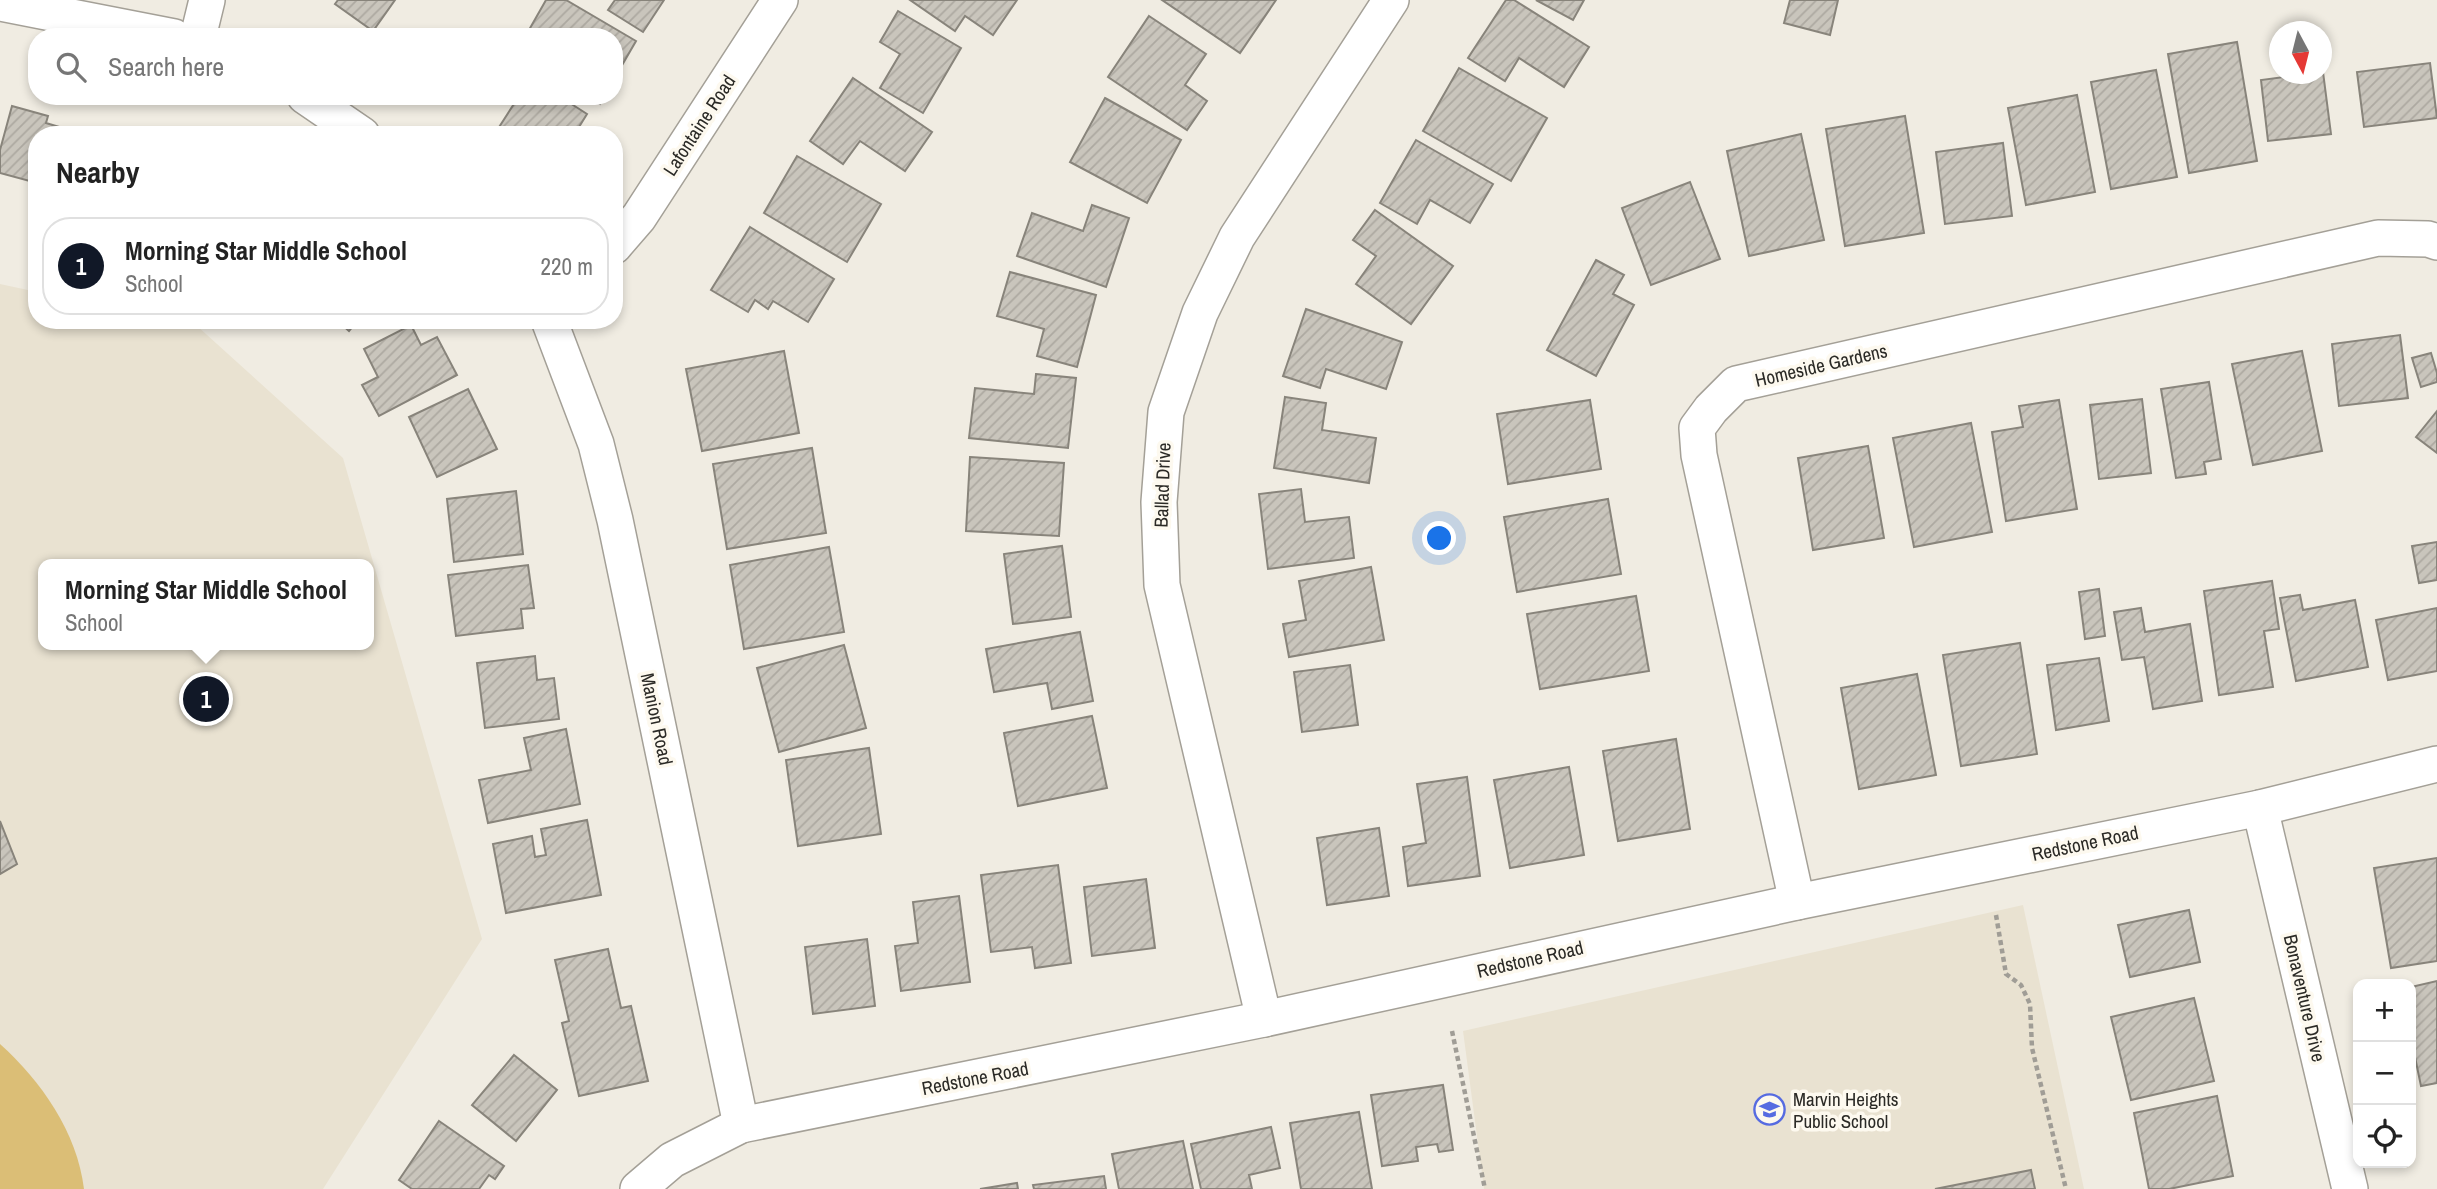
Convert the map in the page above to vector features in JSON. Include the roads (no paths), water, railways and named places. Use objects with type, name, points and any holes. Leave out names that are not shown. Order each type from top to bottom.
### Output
[{"type":"street","points":[[200,28],[207,0]]},
{"type":"street","name":"Lafontaine Road","points":[[623,236],[639,218],[780,0]]},
{"type":"street","name":"Ballad Drive","points":[[1264,1019],[1162,585],[1159,502],[1166,412],[1200,313],[1237,237],[1391,0]]},
{"type":"street","points":[[0,3],[128,28]]},
{"type":"street","points":[[318,105],[349,126]]},
{"type":"street","name":"Homeside Gardens","points":[[1797,902],[1699,455],[1697,428],[1711,409],[1736,384],[2378,238],[2428,239],[2437,242]]},
{"type":"street","name":"Manion Road","points":[[553,329],[596,444],[615,520],[741,1125]]},
{"type":"street","name":"Redstone Road","points":[[638,1189],[672,1160],[741,1125],[1264,1019],[1797,902],[2260,808],[2437,764]]},
{"type":"street","name":"Bonaventure Drive","points":[[2260,808],[2350,1189]]},
{"type":"place","name":"Morning Star Middle School","points":[[206,699]]},
{"type":"place","name":"Marvin Heights Public School","points":[[1770,1110]]}]
